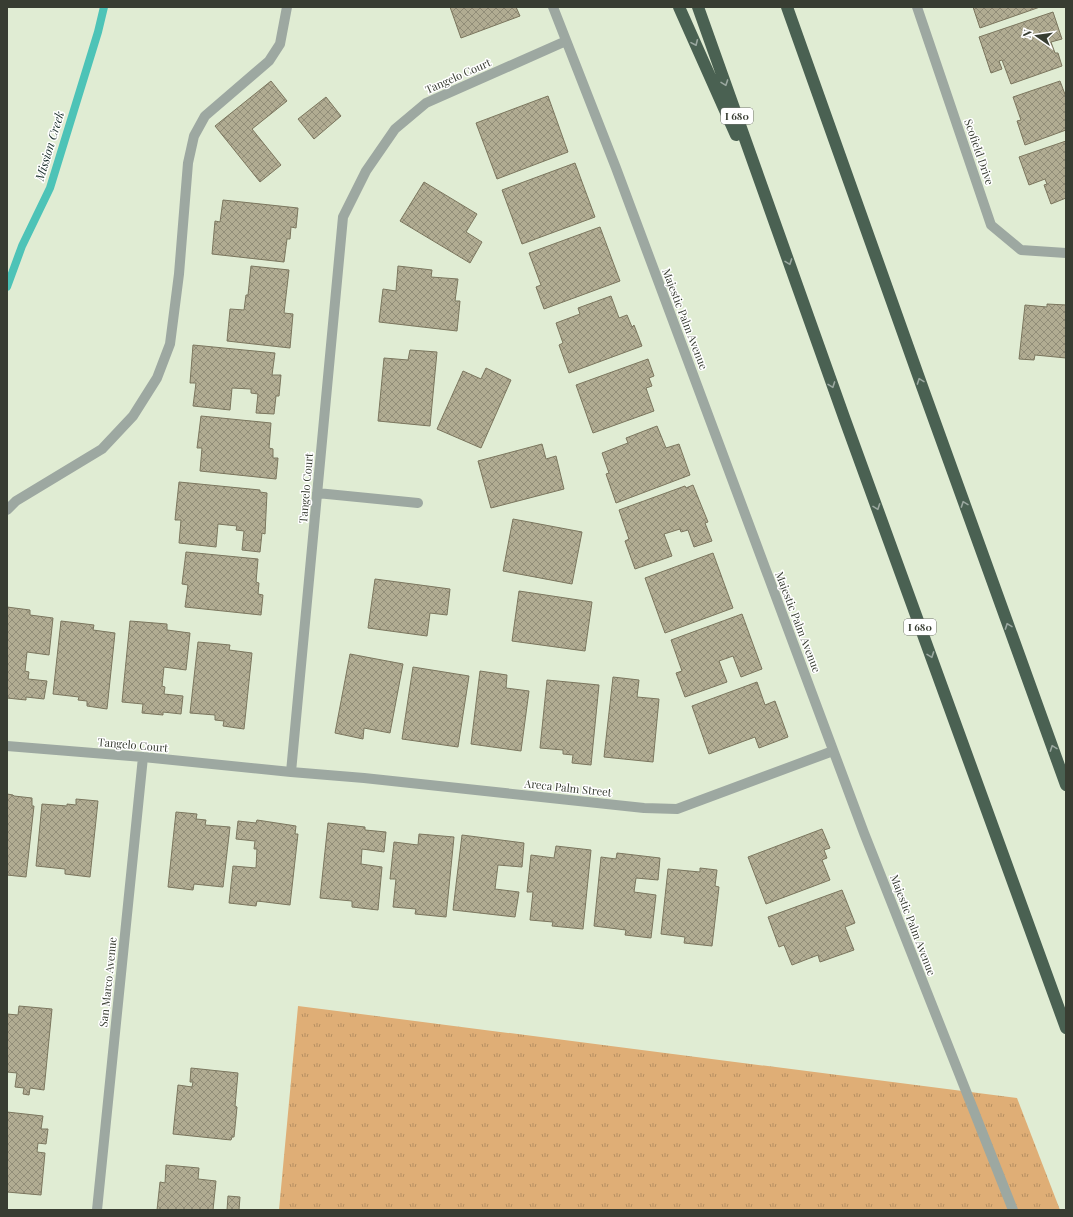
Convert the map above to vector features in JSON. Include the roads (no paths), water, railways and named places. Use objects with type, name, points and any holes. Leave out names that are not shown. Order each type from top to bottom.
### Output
[{"type":"highway","points":[[680,7],[776,225]]},
{"type":"highway","name":"I 680","points":[[698,7],[850,435],[1066,1028]]},
{"type":"highway","points":[[787,7],[1066,785]]},
{"type":"street","points":[[7,510],[16,502],[102,449],[133,416],[157,378],[170,344],[180,274],[188,163],[194,136],[205,116],[269,61],[280,44],[287,7]]},
{"type":"street","name":"Majestic Palm Avenue","points":[[553,7],[616,168],[864,832],[1013,1210]]},
{"type":"street","name":"Scofield Drive","points":[[917,7],[991,225],[1021,250],[1066,253]]},
{"type":"street","name":"Tangelo Court","points":[[7,746],[143,757],[291,772],[343,217],[366,170],[395,129],[426,103],[566,41]]},
{"type":"street","points":[[317,493],[418,503]]},
{"type":"street","name":"Areca Palm Street","points":[[291,772],[364,778],[644,808],[677,809],[834,751]]},
{"type":"street","name":"San Marco Avenue","points":[[97,1210],[143,757]]},
{"type":"waterway","name":"Mission Creek","points":[[7,287],[22,246],[50,188],[98,32],[104,7]]}]
